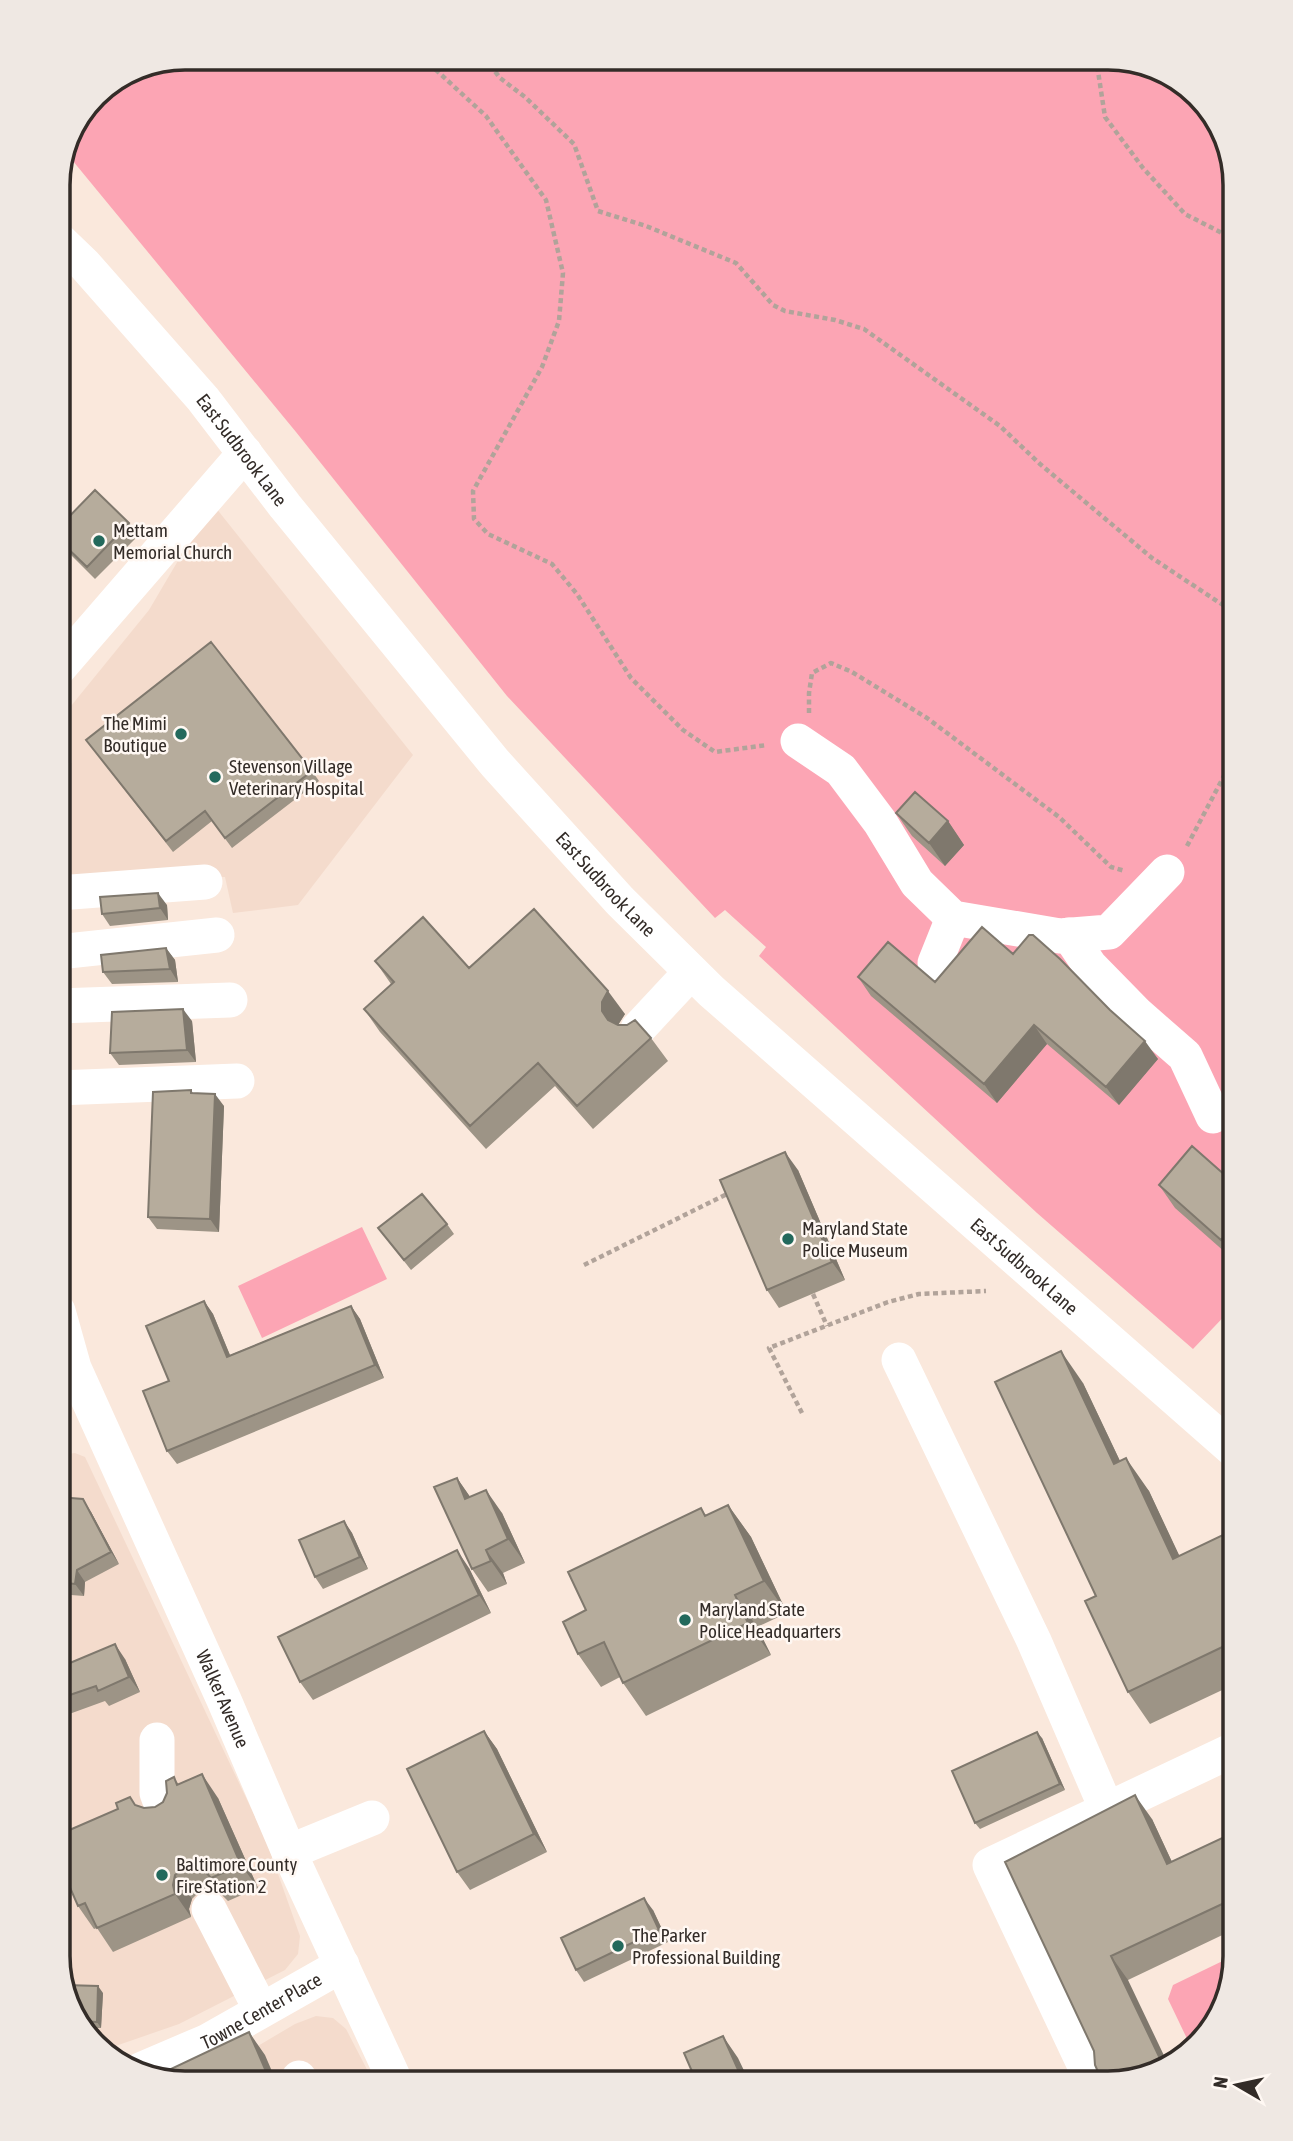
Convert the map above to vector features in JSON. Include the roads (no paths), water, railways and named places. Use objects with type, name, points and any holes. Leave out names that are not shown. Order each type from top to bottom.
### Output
[{"type":"street","name":"East Sudbrook Lane","points":[[70,251],[203,398],[294,517],[495,763],[620,901],[691,972],[1223,1440]]},
{"type":"street","points":[[70,655],[244,453]]},
{"type":"street","points":[[798,741],[841,770],[880,822],[918,883],[953,918],[1060,936],[1109,932],[1167,872]]},
{"type":"street","points":[[70,892],[205,882]]},
{"type":"street","points":[[935,963],[953,918]]},
{"type":"street","points":[[70,951],[217,935]]},
{"type":"street","points":[[1069,935],[1090,966],[1137,1014],[1185,1056],[1213,1116]]},
{"type":"street","points":[[638,1029],[691,972]]},
{"type":"street","points":[[70,1006],[230,1000]]},
{"type":"street","points":[[70,1088],[237,1081]]},
{"type":"street","name":"Walker Avenue","points":[[70,1353],[289,1852],[391,2071]]},
{"type":"street","points":[[899,1360],[1034,1641],[1107,1810]]},
{"type":"street","points":[[157,1740],[158,1793],[164,1812]]},
{"type":"street","points":[[1083,2071],[990,1865],[1223,1755]]},
{"type":"street","points":[[289,1852],[372,1818]]},
{"type":"street","points":[[209,1909],[261,2010]]},
{"type":"street","name":"Towne Center Place","points":[[150,2066],[208,2041],[342,1965]]},
{"type":"place","name":"Mettam Memorial Church","points":[[99,541]]},
{"type":"place","name":"The Mimi Boutique","points":[[181,734]]},
{"type":"place","name":"Stevenson Village Veterinary Hospital","points":[[215,777]]},
{"type":"place","name":"Maryland State Police Museum","points":[[788,1239]]},
{"type":"place","name":"Maryland State Police Headquarters","points":[[685,1620]]},
{"type":"place","name":"Baltimore County Fire Station 2","points":[[162,1875]]},
{"type":"place","name":"The Parker Professional Building","points":[[618,1946]]}]
